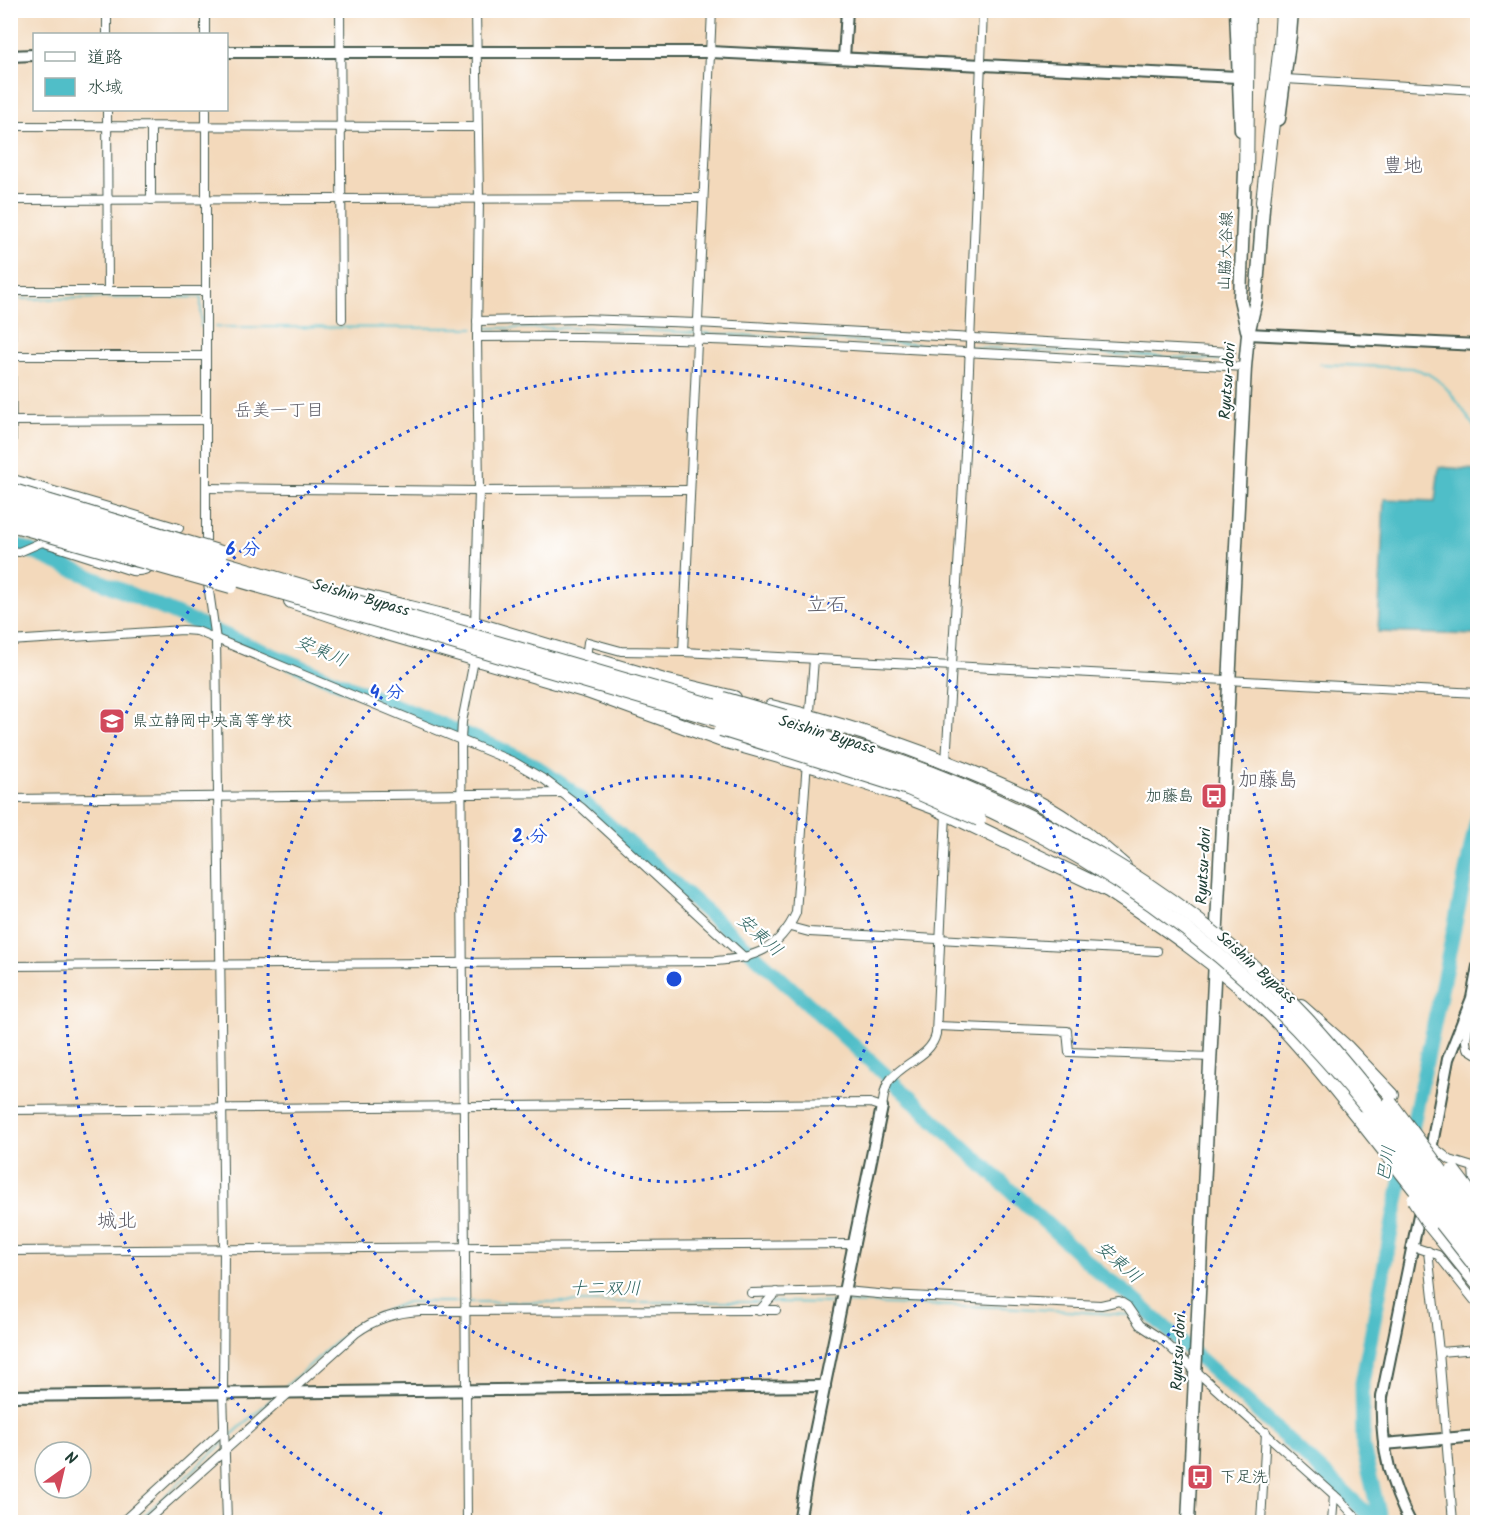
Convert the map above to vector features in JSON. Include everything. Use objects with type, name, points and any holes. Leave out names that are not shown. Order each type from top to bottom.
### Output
[{"type":"highway","points":[[1245,180],[1248,10]]},
{"type":"highway","points":[[1263,202],[1283,10]]},
{"type":"highway","points":[[11,482],[156,532],[336,589],[393,612]]},
{"type":"highway","points":[[10,500],[281,577],[475,624],[664,681],[809,717],[878,738],[946,762],[999,784],[1047,808],[1101,845],[1129,870]]},
{"type":"highway","name":"Seishin Bypass","points":[[10,500],[864,750],[958,783],[1068,836],[1142,882],[1192,918],[1222,942],[1305,1018],[1377,1102],[1478,1238]]},
{"type":"highway","points":[[12,519],[161,559],[377,630],[587,691],[719,739],[888,790],[946,813],[1106,889]]},
{"type":"highway","name":"Seishin Bypass","points":[[12,519],[210,581],[324,604],[860,761],[954,794],[1037,833],[1121,882],[1186,928],[1256,987],[1322,1054],[1380,1125],[1478,1254]]},
{"type":"highway","points":[[552,671],[589,688],[908,788],[979,819],[1055,858],[1106,889],[1215,966],[1274,1018],[1321,1070],[1478,1269]]},
{"type":"highway","points":[[638,683],[747,705],[919,759],[1068,831],[1129,870],[1217,933],[1347,1047],[1478,1204]]},
{"type":"highway","points":[[1391,1099],[1478,1221]]},
{"type":"highway","points":[[1359,1118],[1430,1225],[1478,1284]]},
{"type":"main road","name":"山脇大谷線","points":[[1236,10],[1245,180],[1240,299],[1248,334]]},
{"type":"main road","name":"山脇大谷線","points":[[1248,334],[1257,300],[1263,202],[1285,79],[1292,10]]},
{"type":"main road","name":"Ryutsu-dori","points":[[1188,1522],[1248,334]]},
{"type":"street","points":[[107,10],[107,33]]},
{"type":"street","points":[[205,10],[205,33]]},
{"type":"street","points":[[340,10],[342,319]]},
{"type":"street","points":[[467,1522],[462,1106],[461,740],[462,722],[475,658],[479,491],[477,321],[479,199],[476,10]]},
{"type":"street","points":[[683,652],[712,10]]},
{"type":"street","points":[[844,58],[847,10]]},
{"type":"street","points":[[946,762],[970,351],[983,10]]},
{"type":"street","points":[[228,52],[710,52],[1238,77]]},
{"type":"street","points":[[10,56],[33,55]]},
{"type":"street","points":[[1285,79],[1478,90]]},
{"type":"street","points":[[107,111],[108,291]]},
{"type":"street","points":[[206,111],[206,574],[216,640],[224,1250],[223,1392],[227,1522]]},
{"type":"street","points":[[10,126],[477,127]]},
{"type":"street","points":[[151,127],[151,200]]},
{"type":"street","points":[[10,137],[11,482],[179,528]]},
{"type":"street","points":[[11,200],[703,198]]},
{"type":"street","points":[[11,291],[206,291]]},
{"type":"street","points":[[477,321],[583,319],[697,323],[1231,352]]},
{"type":"street","name":"Ryutsu-dori","points":[[1248,334],[1478,345]]},
{"type":"street","points":[[477,336],[586,335],[696,338],[1245,367]]},
{"type":"street","points":[[11,356],[206,356]]},
{"type":"street","points":[[11,421],[206,420]]},
{"type":"street","points":[[206,488],[479,491],[690,490]]},
{"type":"street","points":[[132,514],[134,535]]},
{"type":"street","points":[[11,552],[49,542],[132,571],[147,570],[161,559]]},
{"type":"street","points":[[10,641],[197,631],[514,762],[545,780],[582,808],[745,958]]},
{"type":"street","points":[[586,658],[588,642],[621,651],[683,652],[1478,693]]},
{"type":"street","points":[[10,966],[704,961],[745,958],[763,951],[782,938],[796,913],[814,659]]},
{"type":"street","points":[[10,799],[563,793]]},
{"type":"street","points":[[800,1522],[812,1447],[886,1086],[899,1070],[930,1047],[935,1040],[946,813]]},
{"type":"street","points":[[790,927],[809,932],[1158,951]]},
{"type":"street","points":[[1478,966],[1466,1041],[1467,1048],[1478,1055]]},
{"type":"street","points":[[1410,1522],[1395,1488],[1384,1444],[1381,1425],[1382,1397],[1448,1059],[1472,998]]},
{"type":"street","points":[[937,1026],[1067,1031],[1069,1052],[1211,1058]]},
{"type":"street","points":[[10,1110],[870,1103],[882,1107]]},
{"type":"street","points":[[1432,1146],[1450,1160],[1475,1167],[1474,1183],[1478,1187]]},
{"type":"street","points":[[10,1251],[854,1244]]},
{"type":"street","points":[[1411,1246],[1438,1255],[1478,1305]]},
{"type":"street","points":[[1428,1251],[1453,1522]]},
{"type":"street","points":[[759,1311],[777,1292]]},
{"type":"street","points":[[751,1293],[777,1292],[843,1298],[889,1295],[1101,1305],[1119,1301],[1127,1306],[1140,1325],[1160,1338],[1195,1367],[1334,1495],[1360,1522]]},
{"type":"street","points":[[145,1522],[224,1454],[350,1338],[369,1324],[391,1316],[410,1312],[465,1311],[776,1310]]},
{"type":"street","points":[[1439,1352],[1478,1349]]},
{"type":"street","points":[[10,1396],[825,1386]]},
{"type":"street","points":[[122,1522],[224,1429]]},
{"type":"street","points":[[1261,1522],[1266,1432]]},
{"type":"street","points":[[1384,1444],[1478,1436]]},
{"type":"street","points":[[1332,1522],[1334,1495]]},
{"type":"water","points":[[1439,467],[1477,470],[1477,635],[1378,632],[1384,499],[1435,501]]},
{"type":"waterway","points":[[20,299],[201,297],[201,327]]},
{"type":"waterway","points":[[216,327],[474,328]]},
{"type":"waterway","points":[[480,328],[601,328],[1225,360]]},
{"type":"waterway","points":[[1320,364],[1411,368],[1423,371],[1450,392],[1478,432]]},
{"type":"waterway","name":"安東川","points":[[10,542],[231,638],[498,748],[534,765],[571,791],[777,975],[1101,1274],[1129,1295],[1227,1383],[1376,1522]]},
{"type":"waterway","name":"巴川","points":[[1381,1522],[1363,1447],[1362,1383],[1396,1206],[1478,814]]},
{"type":"waterway","name":"十二双川","points":[[283,1389],[354,1326],[407,1302],[764,1302]]},
{"type":"waterway","name":"十二双川","points":[[770,1302],[839,1303]]},
{"type":"waterway","name":"十二双川","points":[[845,1303],[1002,1307],[1130,1315]]},
{"type":"waterway","name":"十二双川","points":[[1135,1316],[1153,1317]]},
{"type":"waterway","name":"十二双川","points":[[227,1439],[274,1397]]},
{"type":"waterway","name":"十二双川","points":[[137,1522],[223,1443]]},
{"type":"place","name":"県立静岡中央高等学校","points":[[112,721]]},
{"type":"place","name":"加藤島","points":[[1214,796]]},
{"type":"place","name":"下足洗","points":[[1200,1477]]},
{"type":"district","name":"豊地","points":[[1403,167]]},
{"type":"district","name":"岳美一丁目","points":[[279,411]]},
{"type":"district","name":"立石","points":[[827,606]]},
{"type":"district","name":"加藤島","points":[[1268,781]]},
{"type":"district","name":"城北","points":[[117,1222]]}]
